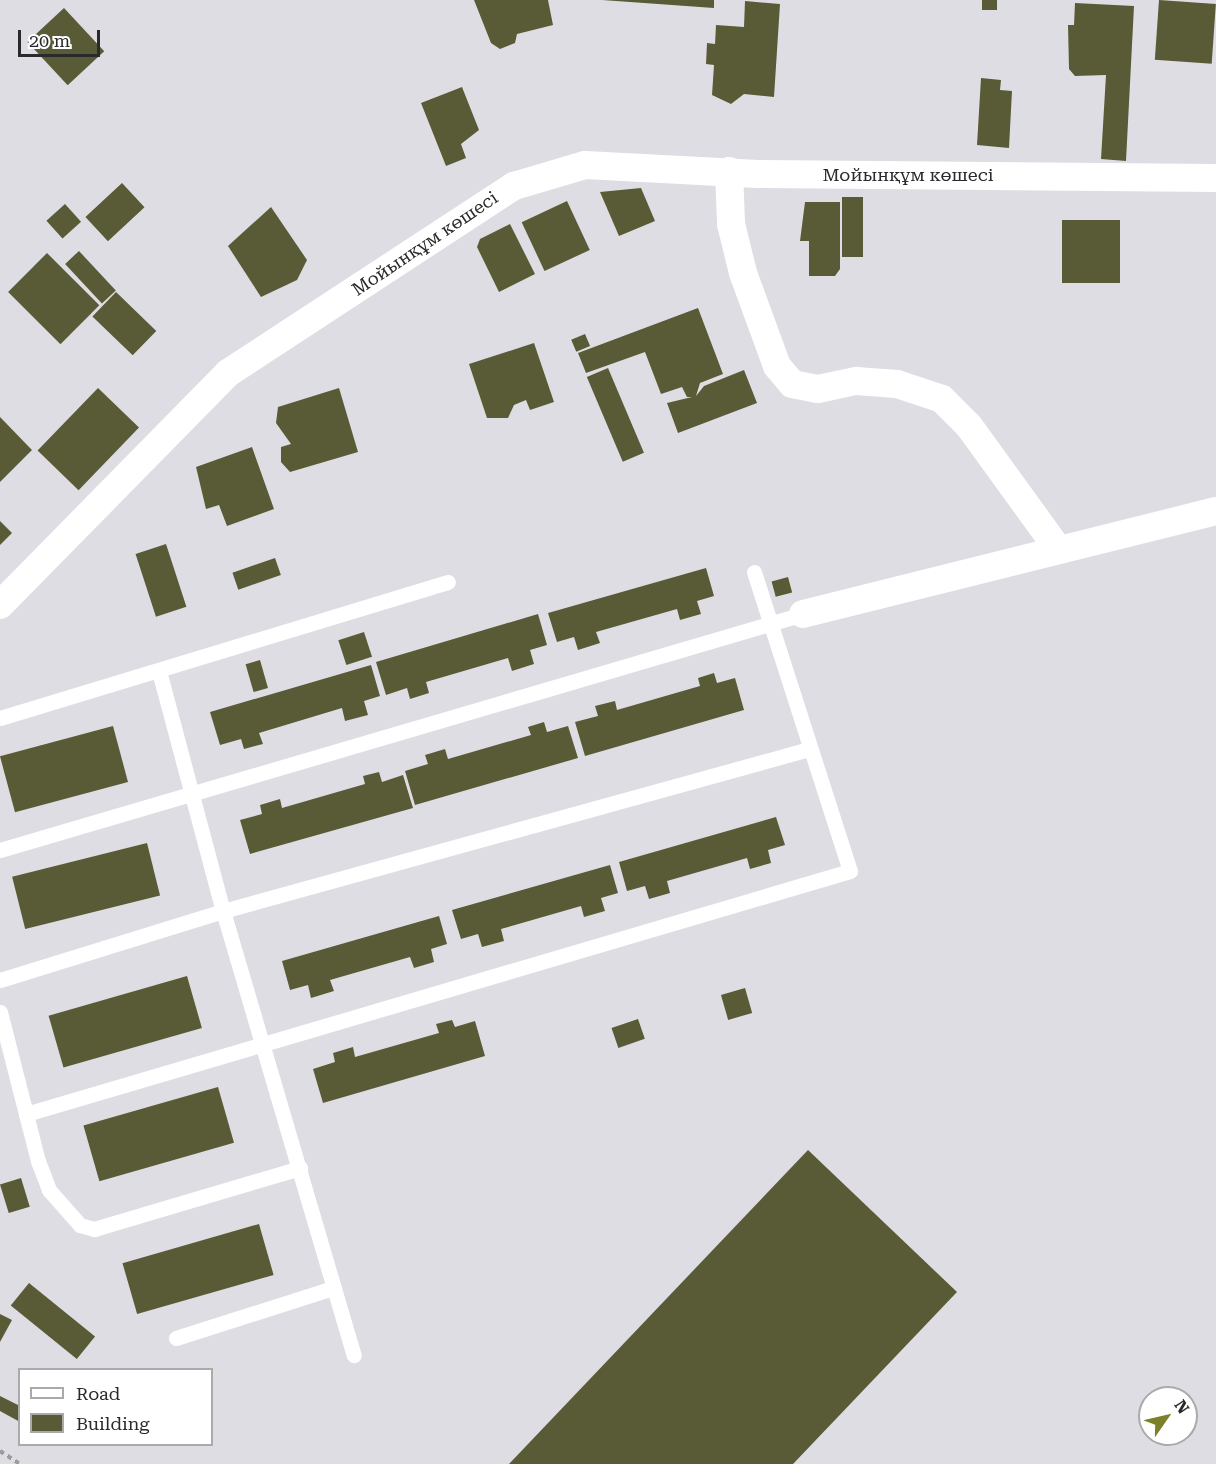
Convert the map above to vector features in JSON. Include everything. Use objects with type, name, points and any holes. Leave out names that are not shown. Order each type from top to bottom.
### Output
[{"type":"street","name":"Мойынқұм көшесі","points":[[0,605],[228,373],[477,206],[514,186],[585,165],[729,171],[1216,178]]},
{"type":"street","points":[[729,171],[731,224],[743,273],[777,366],[792,384],[818,389],[856,381],[897,384],[942,399],[990,453],[1058,549]]},
{"type":"street","points":[[802,614],[1216,511]]},
{"type":"lane","points":[[26,1114],[263,1042],[850,871],[754,572]]},
{"type":"lane","points":[[0,718],[448,582]]},
{"type":"lane","points":[[0,850],[189,792],[802,614]]},
{"type":"lane","points":[[159,671],[189,792],[222,910],[354,1355]]},
{"type":"lane","points":[[0,980],[222,910],[809,749]]},
{"type":"lane","points":[[0,1012],[26,1114],[49,1190],[80,1225],[94,1229],[300,1168]]},
{"type":"lane","points":[[176,1338],[333,1288]]},
{"type":"path","points":[[0,1451],[20,1464]]},
{"type":"building","points":[[474,0],[548,0],[553,25],[517,34],[515,43],[500,49],[491,43]]},
{"type":"building","points":[[602,0],[714,0],[714,8]]},
{"type":"building","points":[[982,0],[997,0],[997,10],[982,10]]},
{"type":"building","points":[[1159,0],[1216,4],[1212,64],[1155,60]]},
{"type":"building","points":[[745,1],[780,4],[774,97],[744,94],[731,104],[712,95],[714,65],[706,64],[707,43],[715,44],[716,25],[744,27]]},
{"type":"building","points":[[1075,3],[1134,6],[1126,161],[1101,159],[1106,75],[1075,76],[1069,69],[1068,25],[1074,25]]},
{"type":"building","points":[[64,8],[104,51],[68,85],[27,42]]},
{"type":"building","points":[[981,78],[1001,80],[1000,90],[1012,91],[1009,148],[977,145]]},
{"type":"building","points":[[462,87],[479,130],[461,144],[466,158],[446,166],[421,103]]},
{"type":"building","points":[[122,183],[145,207],[108,241],[85,217]]},
{"type":"building","points":[[641,188],[655,221],[619,236],[600,192]]},
{"type":"building","points":[[842,197],[863,197],[863,257],[842,257]]},
{"type":"building","points":[[567,201],[590,250],[545,271],[522,222]]},
{"type":"building","points":[[805,202],[840,202],[840,269],[835,276],[809,276],[809,241],[800,241]]},
{"type":"building","points":[[65,204],[81,222],[62,239],[46,221]]},
{"type":"building","points":[[271,207],[307,260],[297,280],[261,297],[228,246]]},
{"type":"building","points":[[1062,220],[1120,220],[1120,283],[1062,283]]},
{"type":"building","points":[[510,224],[535,274],[499,292],[477,247],[480,239]]},
{"type":"building","points":[[79,251],[116,290],[102,303],[65,264]]},
{"type":"building","points":[[47,253],[99,305],[60,344],[8,292]]},
{"type":"building","points":[[116,292],[156,331],[133,355],[92,316]]},
{"type":"building","points":[[698,308],[723,374],[700,383],[696,396],[704,386],[744,370],[757,403],[678,433],[667,403],[692,397],[687,397],[682,387],[661,394],[645,352],[586,373],[578,353]]},
{"type":"building","points":[[585,334],[590,346],[576,352],[571,340]]},
{"type":"building","points":[[534,343],[554,402],[530,410],[526,400],[514,405],[508,418],[487,418],[469,364]]},
{"type":"building","points":[[608,368],[644,453],[623,462],[587,377]]},
{"type":"building","points":[[98,388],[139,428],[79,490],[38,451]]},
{"type":"building","points":[[339,388],[358,452],[290,472],[281,462],[281,447],[291,444],[276,423],[278,407]]},
{"type":"building","points":[[0,417],[32,450],[0,482]]},
{"type":"building","points":[[252,447],[274,509],[227,526],[219,505],[206,509],[196,467]]},
{"type":"building","points":[[0,521],[12,533],[0,545]]},
{"type":"building","points":[[166,544],[186,607],[156,617],[136,554]]},
{"type":"building","points":[[275,558],[281,575],[238,590],[232,573]]},
{"type":"building","points":[[706,568],[714,596],[697,601],[701,614],[680,620],[677,609],[596,632],[600,643],[578,650],[574,637],[557,642],[548,613]]},
{"type":"building","points":[[788,577],[792,592],[776,597],[772,581]]},
{"type":"building","points":[[538,614],[547,645],[530,650],[534,664],[512,671],[508,658],[426,682],[429,693],[410,699],[407,688],[386,695],[376,662]]},
{"type":"building","points":[[364,632],[372,657],[346,665],[338,640]]},
{"type":"building","points":[[260,660],[268,688],[254,692],[246,664]]},
{"type":"building","points":[[371,665],[380,696],[364,701],[368,715],[345,721],[342,708],[259,733],[263,744],[244,749],[241,739],[220,745],[210,712]]},
{"type":"building","points":[[714,673],[717,683],[735,678],[744,710],[585,756],[575,722],[598,716],[595,706],[615,701],[617,710],[700,686],[698,678]]},
{"type":"building","points":[[544,722],[547,732],[568,726],[578,758],[415,805],[405,771],[428,764],[425,755],[445,749],[448,759],[531,735],[528,727]]},
{"type":"building","points":[[113,726],[128,782],[15,812],[0,756]]},
{"type":"building","points":[[379,772],[382,782],[403,775],[413,808],[250,854],[240,820],[262,814],[260,805],[280,799],[282,808],[365,784],[363,776]]},
{"type":"building","points":[[776,817],[785,845],[768,850],[771,863],[750,869],[747,858],[667,881],[670,893],[649,899],[645,886],[627,891],[619,862]]},
{"type":"building","points":[[147,843],[160,895],[25,929],[12,877]]},
{"type":"building","points":[[610,865],[618,893],[601,898],[605,911],[584,917],[581,906],[501,929],[504,941],[482,947],[478,934],[461,939],[452,910]]},
{"type":"building","points":[[439,916],[447,944],[431,949],[434,962],[414,968],[410,957],[330,980],[334,991],[311,998],[308,985],[290,990],[282,961]]},
{"type":"building","points":[[187,976],[202,1028],[63,1068],[49,1016]]},
{"type":"building","points":[[745,988],[752,1013],[728,1020],[721,995]]},
{"type":"building","points":[[638,1019],[645,1039],[618,1048],[612,1028]]},
{"type":"building","points":[[452,1020],[455,1027],[475,1021],[485,1056],[323,1103],[313,1069],[335,1062],[333,1053],[353,1047],[355,1057],[439,1033],[436,1024]]},
{"type":"building","points":[[218,1087],[234,1143],[99,1181],[83,1126]]},
{"type":"building","points":[[808,1150],[957,1292],[793,1464],[509,1464]]},
{"type":"building","points":[[21,1178],[30,1207],[9,1213],[0,1184]]},
{"type":"building","points":[[259,1224],[274,1275],[137,1314],[123,1263]]},
{"type":"building","points":[[29,1283],[95,1336],[77,1359],[11,1306]]},
{"type":"building","points":[[0,1314],[12,1320],[0,1342]]},
{"type":"building","points":[[0,1396],[18,1405],[18,1421],[0,1411]]}]
